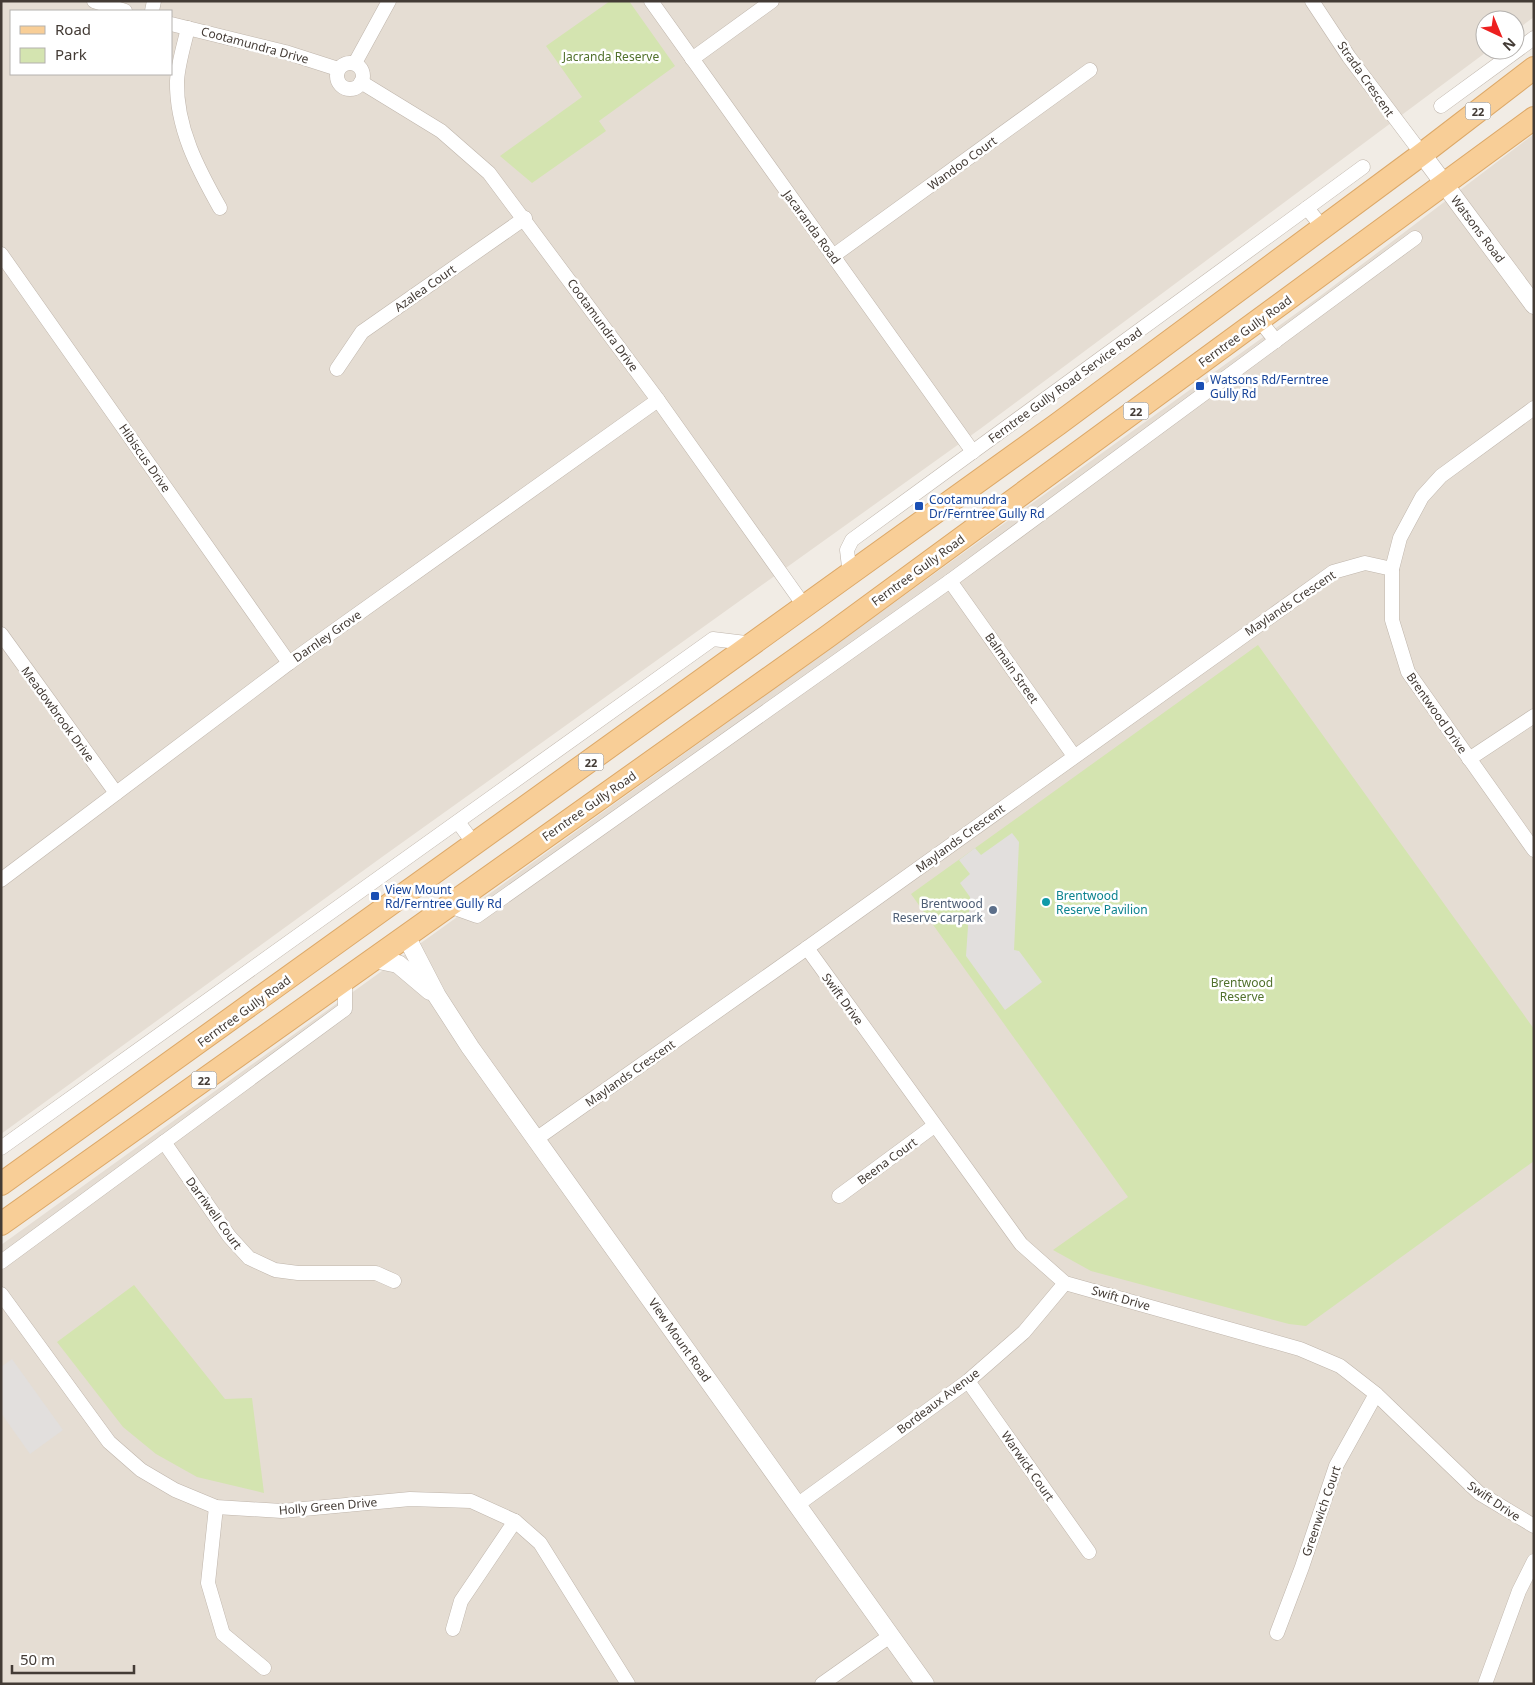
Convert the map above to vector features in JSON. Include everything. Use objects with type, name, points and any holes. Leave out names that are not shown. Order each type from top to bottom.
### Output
[{"type":"main road","name":"Ferntree Gully Road","points":[[1,1184],[805,608],[1323,228],[1534,68]]},
{"type":"main road","name":"Ferntree Gully Road","points":[[1,1224],[827,637],[1534,118]]},
{"type":"main road","points":[[805,608],[827,637]]},
{"type":"main road","points":[[377,916],[406,936]]},
{"type":"street","points":[[94,1],[122,10]]},
{"type":"street","points":[[355,63],[389,1]]},
{"type":"street","name":"Jacaranda Road","points":[[651,1],[974,452]]},
{"type":"street","points":[[692,59],[772,1]]},
{"type":"street","name":"Strada Crescent","points":[[1312,1],[1350,57],[1422,154]]},
{"type":"street","name":"Cootamundra Drive","points":[[172,24],[286,52],[338,69]]},
{"type":"street","points":[[188,28],[177,81],[183,129],[199,172],[220,208]]},
{"type":"street","points":[[1441,106],[1534,38]]},
{"type":"street","points":[[345,63],[355,63],[362,69],[361,82],[354,88],[345,88],[337,78],[338,69],[345,63]]},
{"type":"street","points":[[1498,64],[1513,83]]},
{"type":"street","name":"Wandoo Court","points":[[833,256],[1090,70]]},
{"type":"street","name":"Cootamundra Drive","points":[[361,82],[441,132],[489,173],[525,218],[658,400],[805,608]]},
{"type":"street","name":"Watsons Road","points":[[1422,154],[1534,305]]},
{"type":"street","name":"Ferntree Gully Road Service Road","points":[[850,575],[847,550],[852,540],[1363,167]]},
{"type":"street","points":[[1307,208],[1323,228]]},
{"type":"street","name":"Azalea Court","points":[[336,368],[362,332],[525,218]]},
{"type":"street","points":[[449,906],[477,916],[950,581],[1415,238]]},
{"type":"street","name":"Hibiscus Drive","points":[[1,254],[289,663]]},
{"type":"street","points":[[1260,321],[1276,342]]},
{"type":"street","name":"Darnley Grove","points":[[1,880],[289,663],[658,400]]},
{"type":"street","name":"Brentwood Drive","points":[[1534,408],[1441,476],[1422,497],[1400,538],[1392,569],[1392,620],[1408,672],[1534,850]]},
{"type":"street","name":"Maylands Crescent","points":[[536,1139],[807,948],[1332,572],[1365,563],[1392,569]]},
{"type":"street","name":"Balmain Street","points":[[950,581],[1074,756]]},
{"type":"street","name":"Meadowbrook Drive","points":[[1,634],[116,793]]},
{"type":"street","points":[[1,1148],[713,639],[754,644]]},
{"type":"street","points":[[1469,759],[1534,716]]},
{"type":"street","points":[[458,822],[475,845]]},
{"type":"street","name":"View Mount Road","points":[[406,936],[437,996],[536,1139],[924,1684]]},
{"type":"street","name":"Swift Drive","points":[[807,948],[1021,1244],[1065,1283],[1300,1349],[1340,1366],[1376,1394],[1465,1482],[1494,1503],[1534,1526]]},
{"type":"street","name":"View Mount Road","points":[[374,959],[398,964],[437,996]]},
{"type":"street","points":[[1,1262],[345,1009],[345,980]]},
{"type":"street","name":"Beena Court","points":[[839,1196],[934,1126]]},
{"type":"street","name":"Darriwell Court","points":[[164,1142],[229,1236],[249,1258],[275,1270],[298,1273],[376,1273],[394,1281]]},
{"type":"street","name":"Bordeaux Avenue","points":[[797,1505],[968,1380],[1024,1332],[1065,1283]]},
{"type":"street","name":"Holly Green Drive","points":[[1,1294],[109,1442],[141,1470],[175,1490],[216,1507],[282,1511],[410,1499],[471,1502],[515,1521],[540,1544],[628,1684]]},
{"type":"street","name":"Warwick Court","points":[[968,1380],[1089,1552]]},
{"type":"street","name":"Greenwich Court","points":[[1277,1633],[1302,1567],[1336,1466],[1376,1394]]},
{"type":"street","points":[[216,1507],[208,1583],[223,1634],[264,1668]]},
{"type":"street","points":[[453,1629],[461,1601],[515,1521]]},
{"type":"street","points":[[1485,1684],[1519,1591],[1534,1561]]},
{"type":"street","points":[[822,1684],[890,1636]]},
{"type":"shaded area","points":[[1,1],[1534,1],[1534,17],[1525,24],[1525,10],[1475,10],[1476,60],[980,429],[382,857],[1,1134]]},
{"type":"shaded area","points":[[1534,134],[1534,1684],[1,1684],[1,1245],[1319,297]]},
{"type":"shaded area","name":"Brentwood Reserve carpark","points":[[1012,833],[1019,842],[1014,950],[1019,951],[1042,982],[1005,1010],[966,956],[970,897],[960,883],[970,874],[959,860],[975,848],[981,855]]},
{"type":"shaded area","points":[[12,1359],[63,1430],[30,1454],[1,1413],[1,1367]]},
{"type":"green space","name":"Jacranda Reserve","points":[[610,1],[629,1],[675,66],[599,121],[606,131],[532,183],[500,156],[582,97],[546,46]]},
{"type":"green space","name":"Brentwood Reserve","points":[[1258,645],[1534,1029],[1534,1161],[1306,1326],[1289,1324],[1091,1271],[1053,1250],[1128,1197],[911,894]]},
{"type":"green space","points":[[134,1285],[225,1399],[252,1398],[264,1493],[197,1477],[156,1454],[123,1427],[57,1342]]},
{"type":"place","name":"Watsons Rd/Ferntree Gully Rd","points":[[1200,386]]},
{"type":"place","name":"Cootamundra Dr/Ferntree Gully Rd","points":[[919,506]]},
{"type":"place","name":"View Mount Rd/Ferntree Gully Rd","points":[[375,896]]},
{"type":"place","name":"Brentwood Reserve Pavilion","points":[[1046,902]]},
{"type":"place","name":"Brentwood Reserve carpark","points":[[993,910]]}]
